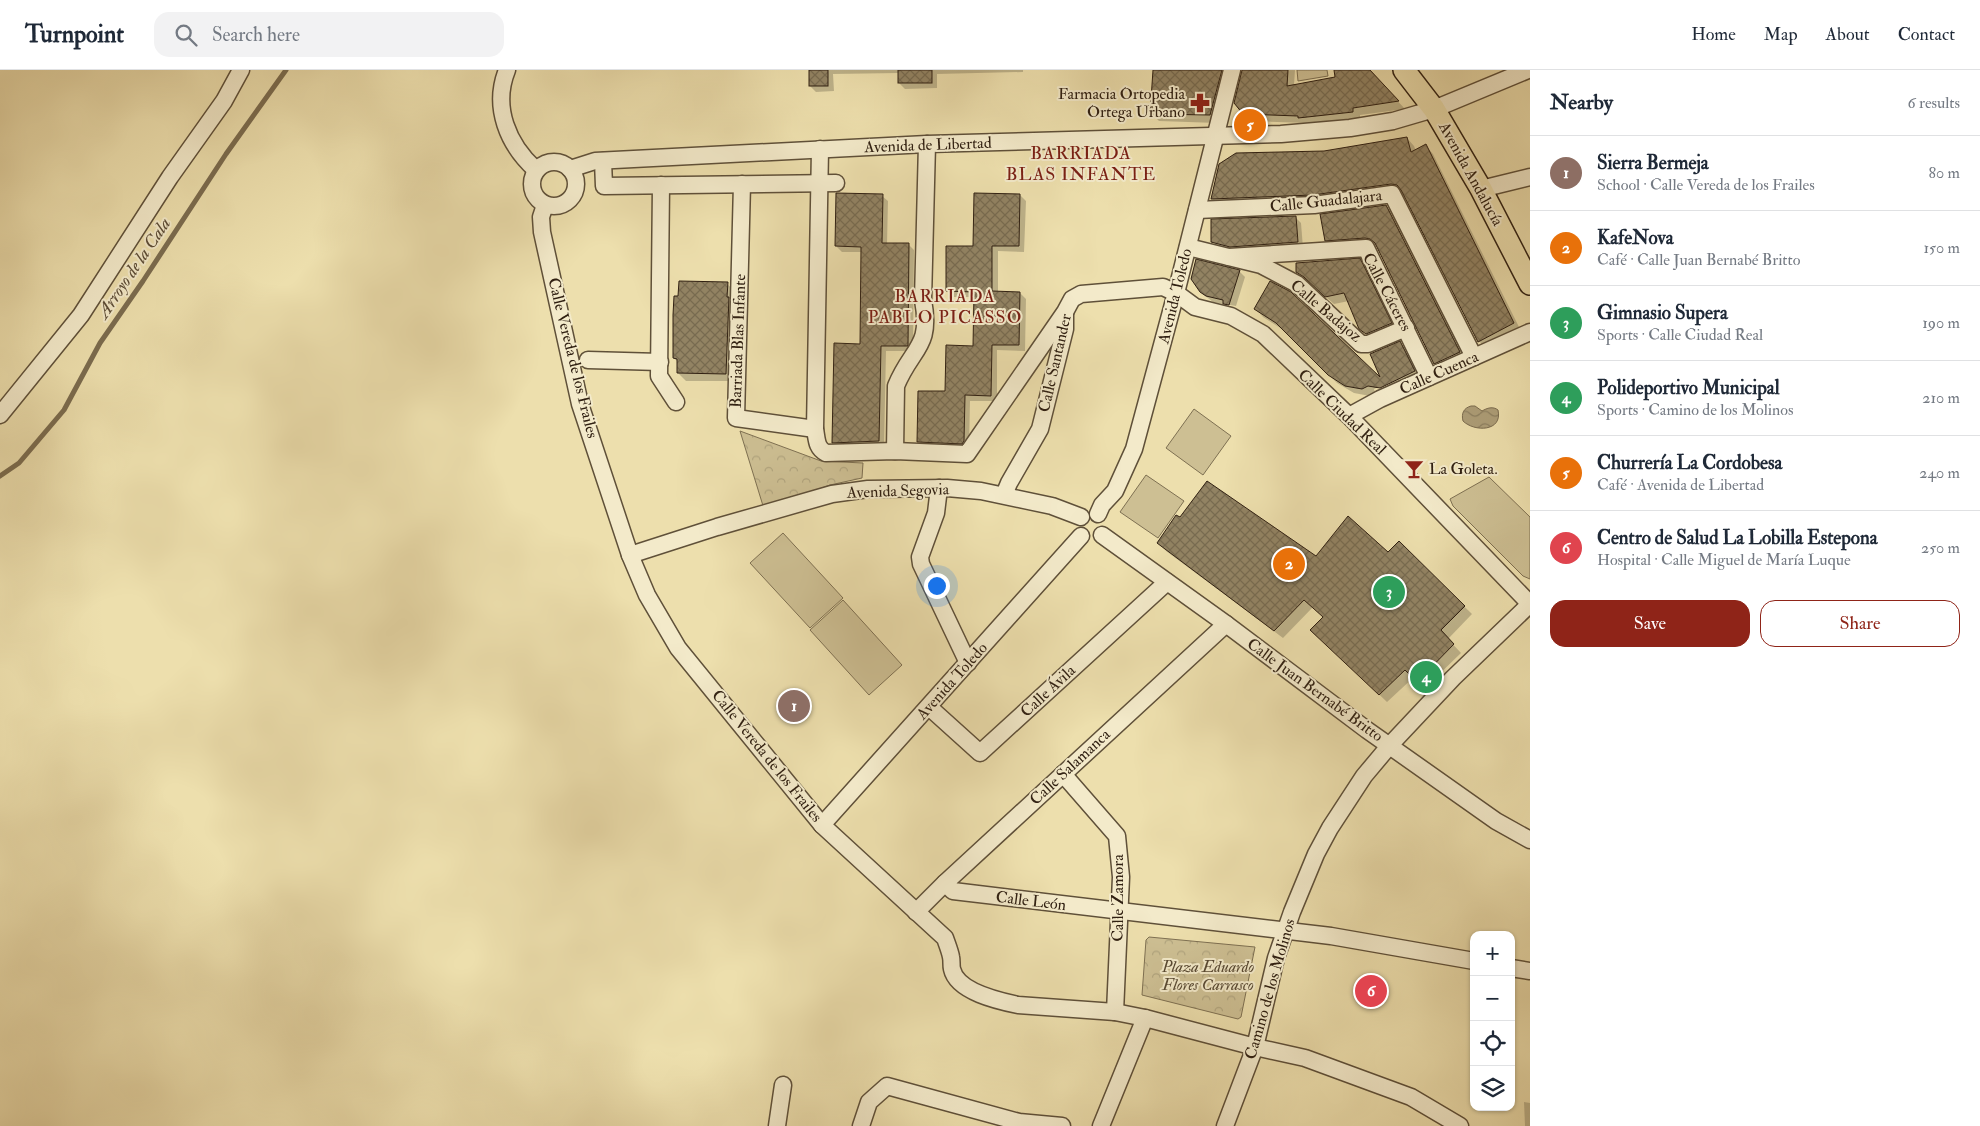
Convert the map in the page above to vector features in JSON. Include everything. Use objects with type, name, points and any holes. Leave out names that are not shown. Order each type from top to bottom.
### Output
[{"type":"main road","name":"Avenida Andalucía","points":[[1404,70],[1434,109],[1481,189],[1530,284]]},
{"type":"street","points":[[0,415],[81,315],[170,177],[224,101],[241,70]]},
{"type":"street","points":[[507,70],[501,99],[506,126],[515,146],[536,170]]},
{"type":"street","name":"Avenida Toledo","points":[[1098,514],[1102,504],[1115,491],[1134,449],[1188,247],[1232,70]]},
{"type":"street","name":"Avenida de Libertad","points":[[570,169],[595,161],[820,149],[927,144],[1281,134],[1350,128],[1393,121],[1434,109],[1528,70]]},
{"type":"street","points":[[895,451],[896,386],[920,346],[926,332],[923,300],[927,144]]},
{"type":"street","points":[[820,149],[828,182],[816,428],[817,445],[820,450],[826,453],[895,451],[966,454],[1065,312]]},
{"type":"street","points":[[603,161],[604,186],[828,182]]},
{"type":"street","points":[[557,162],[570,169],[576,181],[574,194],[565,204],[559,206],[545,205],[535,197],[532,190],[532,177],[542,165],[557,162]]},
{"type":"street","points":[[1481,189],[1530,176]]},
{"type":"street","name":"Barriada Blas Infante","points":[[742,184],[736,418],[816,428]]},
{"type":"street","points":[[661,185],[659,376],[676,402]]},
{"type":"street","name":"Calle Guadalajara","points":[[1197,210],[1314,205],[1392,194],[1474,357]]},
{"type":"street","name":"Calle Vereda de los Frailes","points":[[545,205],[541,217],[542,232],[580,404],[630,555],[647,595],[678,648],[822,825],[945,938],[956,978],[987,998],[1018,1005],[1115,1012],[1305,1058],[1411,1097],[1460,1126]]},
{"type":"street","name":"Calle Badajoz","points":[[1188,247],[1261,265],[1297,284],[1360,344],[1368,344],[1406,328]]},
{"type":"street","name":"Calle Cáceres","points":[[1229,257],[1366,248],[1429,377]]},
{"type":"street","name":"Calle Santander","points":[[1004,496],[1009,483],[1040,429],[1066,329],[1065,312],[1072,299],[1081,294],[1163,287],[1176,293]]},
{"type":"street","name":"Calle Ciudad Real","points":[[1176,293],[1195,307],[1231,316],[1263,334],[1349,416],[1530,604]]},
{"type":"street","name":"Calle Cuenca","points":[[1349,416],[1380,399],[1530,332]]},
{"type":"street","points":[[588,360],[660,362]]},
{"type":"street","name":"Avenida Segovia","points":[[630,555],[748,518],[854,490],[873,488],[939,488],[981,491],[1052,506],[1081,517]]},
{"type":"street","points":[[939,488],[936,513],[920,557],[921,564],[968,663]]},
{"type":"street","points":[[1089,512],[1098,514],[1105,524],[1102,536],[1094,540],[1081,536],[1077,529],[1081,517],[1089,512]]},
{"type":"street","name":"Avenida Toledo","points":[[822,825],[1081,536]]},
{"type":"street","name":"Calle Juan Bernabé Britto","points":[[1102,536],[1226,624],[1367,730],[1496,821],[1530,840]]},
{"type":"street","name":"Calle Ávila","points":[[929,707],[980,753],[1167,582]]},
{"type":"street","name":"Camino de los Molinos","points":[[1225,1126],[1255,1047],[1276,958],[1295,903],[1330,828],[1364,776],[1390,745],[1453,678],[1530,604]]},
{"type":"street","name":"Calle Salamanca","points":[[916,912],[1062,774],[1226,624]]},
{"type":"street","name":"Calle Zamora","points":[[1062,774],[1117,836],[1121,876],[1121,912],[1115,1012]]},
{"type":"street","name":"Calle León","points":[[945,883],[953,891],[1121,912]]},
{"type":"street","points":[[1121,912],[1331,936],[1470,960]]},
{"type":"street","points":[[1515,969],[1530,971]]},
{"type":"street","points":[[1101,1126],[1145,1018]]},
{"type":"street","points":[[777,1126],[784,1085]]},
{"type":"street","points":[[861,1126],[868,1102],[887,1086],[1019,1122],[1062,1126]]},
{"type":"green space","points":[[1297,70],[1327,70],[1328,76],[1298,81]]},
{"type":"green space","points":[[1194,409],[1231,436],[1203,475],[1166,448]]},
{"type":"green space","points":[[740,431],[821,461],[863,463],[862,478],[830,485],[764,509]]},
{"type":"green space","points":[[1146,475],[1184,501],[1158,538],[1120,512]]},
{"type":"green space","points":[[1489,477],[1530,517],[1530,579],[1523,576],[1453,506],[1450,499]]},
{"type":"green space","points":[[783,533],[843,598],[810,628],[750,563]]},
{"type":"green space","points":[[843,600],[902,665],[869,695],[810,630]]},
{"type":"green space","name":"Plaza Eduardo Flores Carrasco","points":[[1149,937],[1255,947],[1241,1017],[1238,1019],[1142,995],[1146,940]]},
{"type":"water","points":[[1475,406],[1482,411],[1490,408],[1498,410],[1496,423],[1486,428],[1468,425],[1462,418],[1465,410]]},
{"type":"building","points":[[809,70],[828,70],[828,86],[809,86]]},
{"type":"building","points":[[898,70],[932,70],[932,83],[898,83]]},
{"type":"building","points":[[1153,70],[1222,70],[1210,115],[1150,114]]},
{"type":"building","points":[[1242,70],[1288,70],[1287,86],[1335,77],[1334,70],[1370,70],[1399,101],[1353,108],[1353,112],[1298,118],[1298,116],[1243,114],[1234,103]]},
{"type":"building","points":[[1407,137],[1411,152],[1426,144],[1514,323],[1478,342],[1397,185],[1391,184],[1313,195],[1211,199],[1219,164],[1236,153],[1324,151]]},
{"type":"building","points":[[836,193],[883,194],[882,243],[909,243],[908,346],[881,346],[879,441],[832,443],[834,343],[860,344],[861,247],[835,246]]},
{"type":"building","points":[[974,193],[1020,194],[1019,246],[992,246],[992,291],[1020,292],[1019,345],[992,345],[991,396],[965,395],[964,441],[962,444],[917,442],[918,391],[945,391],[946,345],[973,346],[974,292],[946,291],[946,246],[973,246]]},
{"type":"building","points":[[1386,205],[1460,352],[1434,364],[1375,243],[1365,238],[1325,241],[1320,214]]},
{"type":"building","points":[[1296,216],[1298,242],[1230,247],[1211,242],[1211,219]]},
{"type":"building","points":[[1360,258],[1392,323],[1366,334],[1359,329],[1344,293],[1325,297],[1296,272],[1296,263]]},
{"type":"building","points":[[1196,259],[1240,270],[1229,305],[1223,304],[1223,300],[1206,296],[1200,292],[1191,279]]},
{"type":"building","points":[[679,281],[728,282],[726,374],[677,373],[677,359],[673,358],[673,315],[674,296],[678,296]]},
{"type":"building","points":[[1270,281],[1291,292],[1380,377],[1370,354],[1400,341],[1415,371],[1380,388],[1368,386],[1362,389],[1345,386],[1328,375],[1276,323],[1254,309]]},
{"type":"building","points":[[1207,481],[1316,556],[1348,516],[1388,552],[1399,541],[1465,606],[1441,630],[1454,644],[1417,682],[1405,670],[1379,695],[1310,630],[1323,617],[1304,600],[1274,631],[1157,543],[1176,515],[1180,517]]},
{"type":"waterway","name":"Arroyo de la Cala","points":[[0,476],[19,463],[64,410],[100,343],[226,154],[286,70]]},
{"type":"place","name":"Farmacia Ortopedia Ortega Urbano","points":[[1200,103]]},
{"type":"place","name":"Churrería La Cordobesa","points":[[1250,125]]},
{"type":"place","name":"La Goleta.","points":[[1414,469]]},
{"type":"place","name":"KafeNova","points":[[1289,564]]},
{"type":"place","name":"Gimnasio Supera","points":[[1389,592]]},
{"type":"place","name":"Polideportivo Municipal","points":[[1426,677]]},
{"type":"place","name":"Sierra Bermeja","points":[[794,706]]},
{"type":"place","name":"Centro de Salud La Lobilla Estepona","points":[[1371,991]]},
{"type":"district","name":"BARRIADA BLAS INFANTE","points":[[1081,164]]},
{"type":"district","name":"BARRIADA PABLO PICASSO","points":[[945,306]]}]
